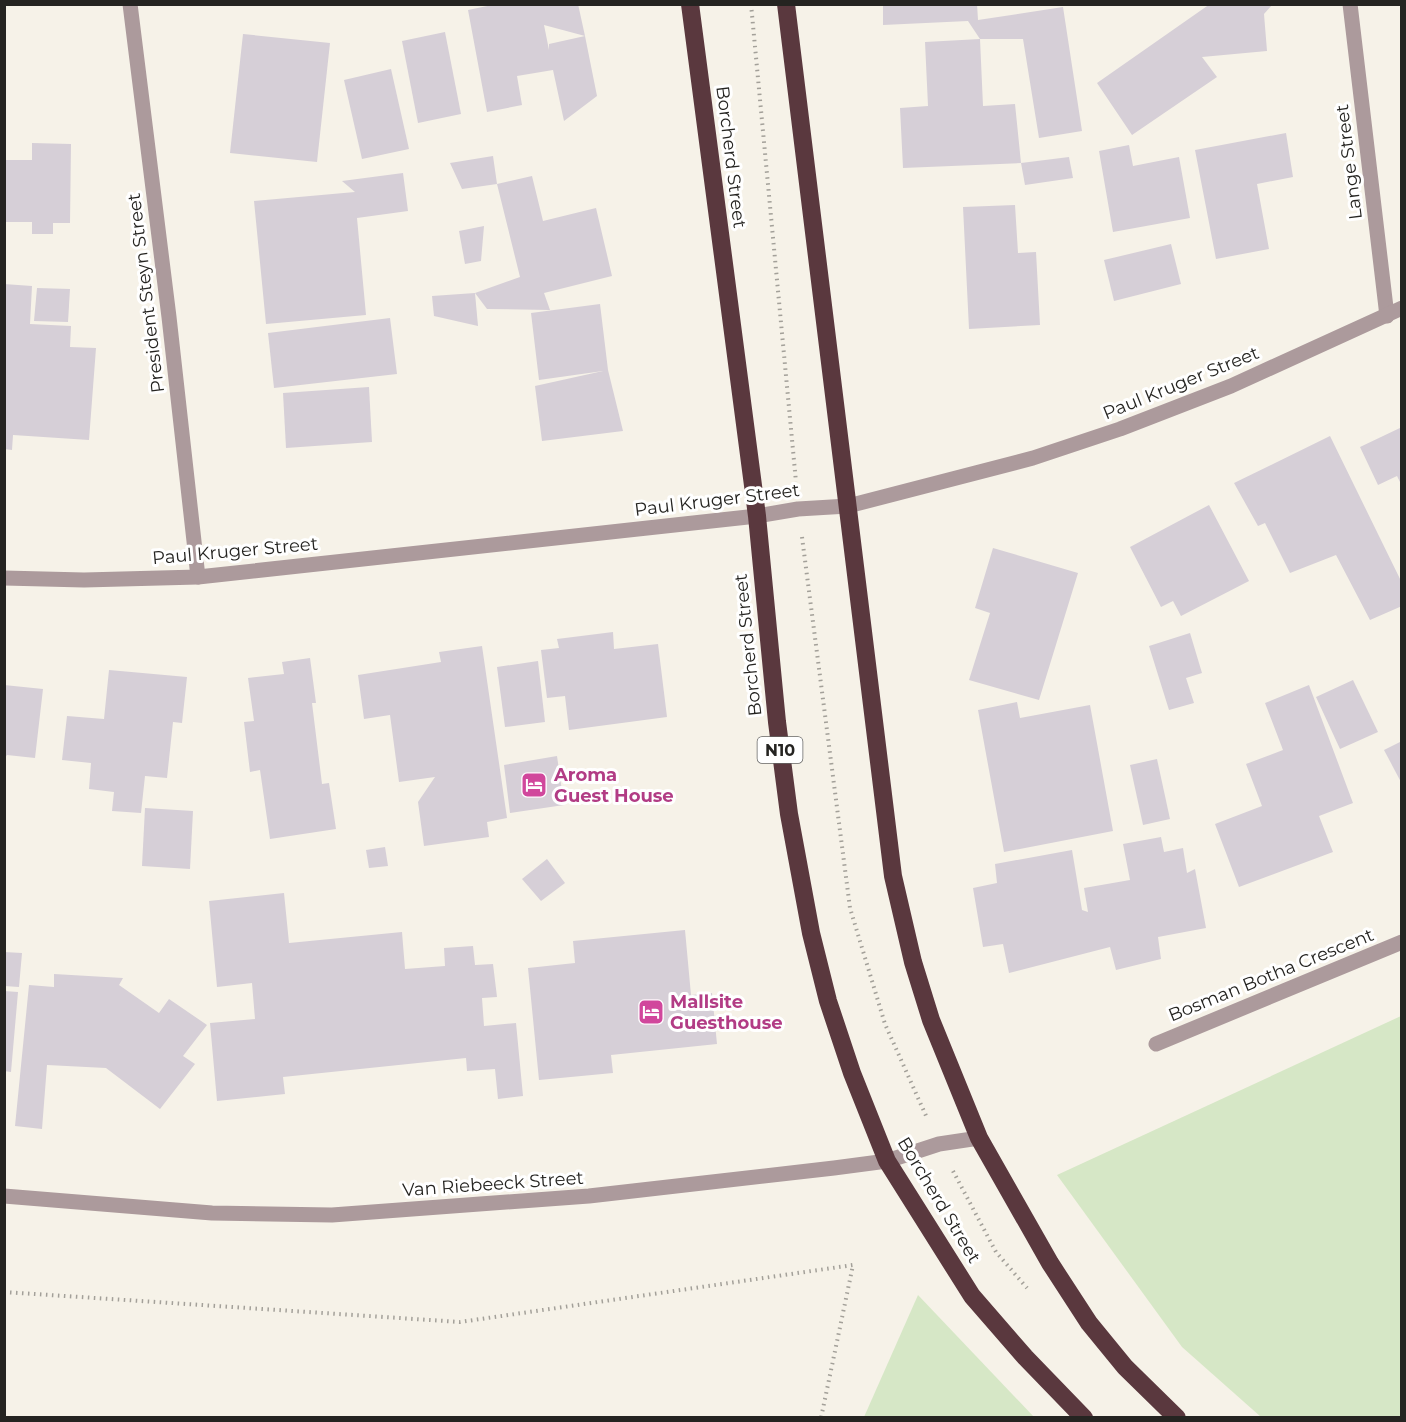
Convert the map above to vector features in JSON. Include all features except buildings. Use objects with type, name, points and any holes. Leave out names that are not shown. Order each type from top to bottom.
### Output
[{"type":"highway","name":"Borcherd Street","points":[[690,4],[757,516],[777,722],[789,814],[811,933],[828,1001],[852,1072],[887,1161],[972,1296],[1025,1357],[1084,1418]]},
{"type":"highway","points":[[786,4],[893,876],[913,962],[932,1020],[979,1138],[1050,1263],[1089,1323],[1125,1367],[1177,1418]]},
{"type":"street","name":"President Steyn Street","points":[[130,4],[168,306],[198,577]]},
{"type":"street","name":"Lange Street","points":[[1350,4],[1387,316]]},
{"type":"street","name":"Paul Kruger Street","points":[[4,578],[84,580],[198,577],[757,516],[798,509],[848,506],[1033,458],[1120,429],[1231,386],[1401,308]]},
{"type":"street","name":"Bosman Botha Crescent","points":[[1156,1044],[1401,942]]},
{"type":"street","name":"Van Riebeeck Street","points":[[4,1196],[212,1213],[332,1215],[589,1196],[887,1161],[939,1144],[979,1138]]},
{"type":"path","points":[[4,1292],[460,1322],[853,1265],[821,1418]]},
{"type":"green space","points":[[1401,1016],[1401,1417],[1261,1417],[1182,1347],[1057,1175]]},
{"type":"green space","points":[[918,1295],[1034,1417],[864,1417]]},
{"type":"place","name":"Aroma Guest House","points":[[534,785]]},
{"type":"place","name":"Mallsite Guesthouse","points":[[651,1012]]}]
